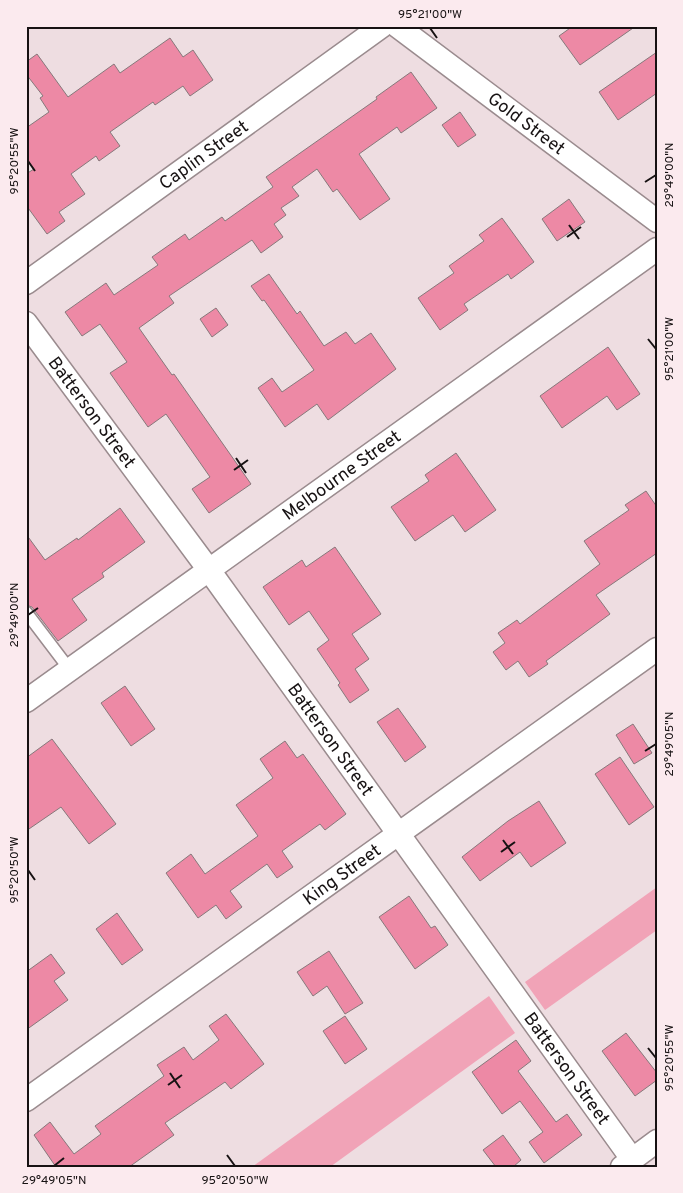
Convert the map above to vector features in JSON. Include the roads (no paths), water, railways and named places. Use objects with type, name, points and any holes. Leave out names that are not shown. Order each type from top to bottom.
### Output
[{"type":"street","name":"Caplin Street","points":[[26,283],[382,26]]},
{"type":"street","name":"Gold Street","points":[[397,26],[657,220]]},
{"type":"street","name":"Melbourne Street","points":[[26,701],[657,249]]},
{"type":"street","name":"Batterson Street","points":[[26,323],[209,570],[398,833],[627,1163]]},
{"type":"street","name":"King Street","points":[[26,1100],[657,650]]},
{"type":"street","points":[[627,1163],[657,1141]]},
{"type":"lane","points":[[26,612],[70,670]]}]
